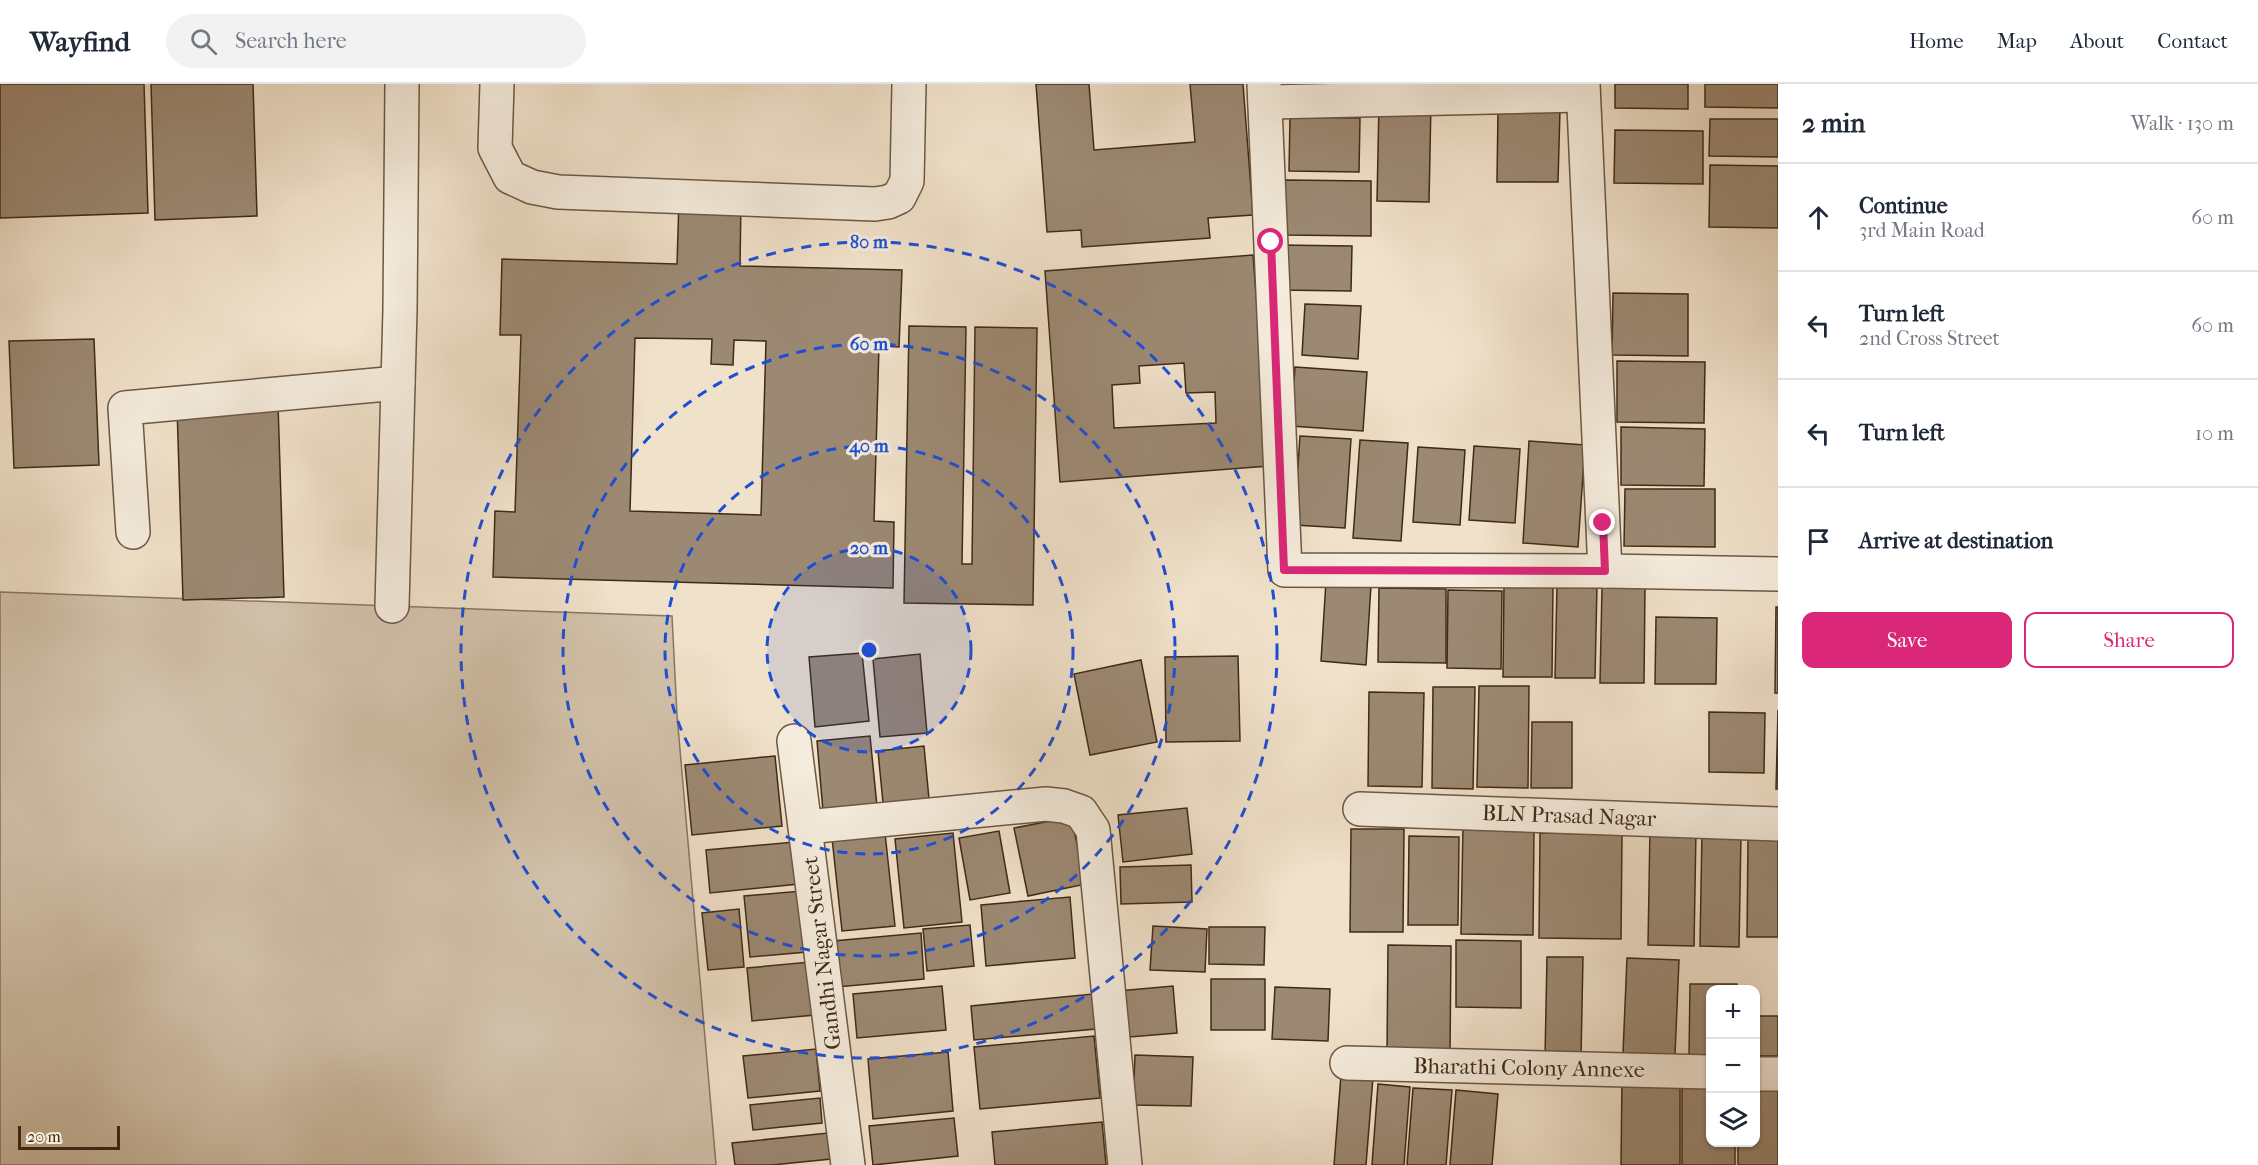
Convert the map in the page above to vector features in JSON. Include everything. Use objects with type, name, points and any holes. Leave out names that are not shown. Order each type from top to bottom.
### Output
[{"type":"street","points":[[392,606],[402,84]]},
{"type":"street","points":[[497,84],[495,148],[510,177],[532,187],[558,192],[875,204],[899,197],[907,181],[909,84]]},
{"type":"street","points":[[1605,571],[1583,90],[1265,93],[1284,570],[1778,574]]},
{"type":"street","points":[[133,532],[124,408],[398,383]]},
{"type":"street","name":"Gandhi Nagar Street","points":[[794,741],[807,827],[848,1165]]},
{"type":"street","points":[[807,827],[1046,804],[1064,806],[1081,812],[1092,830],[1125,1165]]},
{"type":"street","name":"BLN Prasad Nagar","points":[[1360,809],[1778,824]]},
{"type":"street","name":"Bharathi Colony Annexe","points":[[1347,1064],[1706,1072]]},
{"type":"street","points":[[1760,1074],[1778,1074]]},
{"type":"shaded area","points":[[0,592],[672,616],[677,715],[716,1165],[0,1165]]},
{"type":"building","points":[[0,84],[144,84],[148,213],[0,218]]},
{"type":"building","points":[[151,84],[253,84],[257,216],[155,220]]},
{"type":"building","points":[[1036,84],[1089,84],[1094,150],[1195,142],[1190,84],[1243,84],[1253,215],[1208,218],[1210,238],[1082,247],[1081,230],[1047,232]]},
{"type":"building","points":[[1615,84],[1688,84],[1688,109],[1615,108]]},
{"type":"building","points":[[1705,84],[1778,84],[1778,108],[1705,107]]},
{"type":"building","points":[[1379,103],[1431,103],[1429,202],[1377,201]]},
{"type":"building","points":[[1498,109],[1560,110],[1558,182],[1497,182]]},
{"type":"building","points":[[1290,117],[1360,118],[1359,172],[1289,171]]},
{"type":"building","points":[[1710,119],[1778,119],[1778,157],[1709,156]]},
{"type":"building","points":[[1615,130],[1703,131],[1703,184],[1614,183]]},
{"type":"building","points":[[1710,165],[1778,166],[1778,228],[1709,227]]},
{"type":"building","points":[[1285,180],[1371,181],[1371,236],[1284,235]]},
{"type":"building","points":[[679,200],[741,202],[740,266],[902,270],[899,347],[879,346],[874,521],[894,522],[893,588],[493,577],[495,511],[515,512],[521,335],[500,335],[502,259],[677,264]],"holes":[[[635,338],[712,339],[711,364],[733,365],[734,340],[766,341],[761,515],[630,511]]]},
{"type":"building","points":[[1279,245],[1352,246],[1351,291],[1278,290]]},
{"type":"building","points":[[1253,255],[1269,466],[1060,482],[1045,271]],"holes":[[[1184,363],[1186,393],[1215,392],[1216,423],[1114,428],[1112,385],[1140,383],[1139,366]]]},
{"type":"building","points":[[1613,293],[1688,294],[1688,356],[1612,355]]},
{"type":"building","points":[[1305,304],[1361,306],[1358,359],[1302,355]]},
{"type":"building","points":[[909,326],[966,327],[962,564],[972,564],[975,327],[1037,328],[1033,605],[904,603]]},
{"type":"building","points":[[94,339],[99,465],[14,468],[9,341]]},
{"type":"building","points":[[1617,361],[1705,362],[1704,423],[1617,422]]},
{"type":"building","points":[[1295,367],[1367,372],[1363,431],[1291,426]]},
{"type":"building","points":[[278,403],[284,597],[183,600],[177,407]]},
{"type":"building","points":[[1621,427],[1705,429],[1704,486],[1621,485]]},
{"type":"building","points":[[1300,436],[1351,439],[1345,528],[1294,525]]},
{"type":"building","points":[[1360,440],[1408,443],[1401,541],[1353,538]]},
{"type":"building","points":[[1529,441],[1585,445],[1578,547],[1523,543]]},
{"type":"building","points":[[1474,446],[1520,449],[1515,523],[1469,520]]},
{"type":"building","points":[[1418,447],[1465,450],[1460,525],[1413,522]]},
{"type":"building","points":[[1625,489],[1715,489],[1715,547],[1624,546]]},
{"type":"building","points":[[1326,581],[1371,585],[1366,665],[1321,661]]},
{"type":"building","points":[[1557,584],[1597,584],[1595,678],[1555,678]]},
{"type":"building","points":[[1504,585],[1553,585],[1552,677],[1503,677]]},
{"type":"building","points":[[1379,588],[1446,589],[1446,663],[1378,662]]},
{"type":"building","points":[[1602,588],[1645,588],[1644,683],[1600,683]]},
{"type":"building","points":[[1448,590],[1502,591],[1501,669],[1447,668]]},
{"type":"building","points":[[1776,607],[1778,607],[1778,693],[1775,693]]},
{"type":"building","points":[[1656,617],[1717,618],[1716,684],[1655,684]]},
{"type":"building","points":[[862,653],[869,721],[815,727],[809,657]]},
{"type":"building","points":[[920,654],[927,733],[880,737],[873,659]]},
{"type":"building","points":[[1238,656],[1240,741],[1166,742],[1165,657]]},
{"type":"building","points":[[1141,660],[1157,742],[1090,755],[1074,674]]},
{"type":"building","points":[[1479,686],[1529,686],[1528,788],[1477,787]]},
{"type":"building","points":[[1433,687],[1475,687],[1473,789],[1432,788]]},
{"type":"building","points":[[1369,692],[1424,693],[1422,787],[1368,786]]},
{"type":"building","points":[[1778,710],[1778,789],[1776,789]]},
{"type":"building","points":[[1709,712],[1765,713],[1764,773],[1709,772]]},
{"type":"building","points":[[1532,722],[1572,722],[1572,788],[1531,788]]},
{"type":"building","points":[[870,736],[877,806],[823,811],[817,741]]},
{"type":"building","points":[[924,746],[929,799],[883,803],[878,751]]},
{"type":"building","points":[[775,756],[782,826],[692,835],[685,765]]},
{"type":"building","points":[[1187,808],[1192,854],[1123,862],[1118,815]]},
{"type":"building","points":[[1071,817],[1086,884],[1028,896],[1014,828]]},
{"type":"building","points":[[1463,826],[1534,827],[1533,935],[1461,934]]},
{"type":"building","points":[[1650,828],[1696,829],[1694,946],[1648,945]]},
{"type":"building","points":[[1351,829],[1404,829],[1403,932],[1350,932]]},
{"type":"building","points":[[999,831],[1010,893],[970,900],[959,838]]},
{"type":"building","points":[[1702,832],[1741,833],[1739,947],[1700,946]]},
{"type":"building","points":[[885,833],[895,926],[842,931],[832,838]]},
{"type":"building","points":[[953,833],[962,922],[904,928],[895,839]]},
{"type":"building","points":[[1540,833],[1622,834],[1621,939],[1539,938]]},
{"type":"building","points":[[1409,836],[1459,837],[1458,925],[1408,925]]},
{"type":"building","points":[[1748,839],[1778,839],[1778,937],[1747,937]]},
{"type":"building","points":[[795,842],[799,884],[710,893],[706,850]]},
{"type":"building","points":[[1191,865],[1192,902],[1121,904],[1120,867]]},
{"type":"building","points":[[802,891],[807,952],[750,957],[744,896]]},
{"type":"building","points":[[1070,897],[1075,958],[986,966],[981,905]]},
{"type":"building","points":[[739,909],[744,967],[708,970],[702,913]]},
{"type":"building","points":[[970,925],[974,966],[927,971],[923,929]]},
{"type":"building","points":[[1153,926],[1207,929],[1205,972],[1150,970]]},
{"type":"building","points":[[1209,927],[1265,927],[1264,965],[1209,964]]},
{"type":"building","points":[[921,933],[924,979],[837,987],[833,941]]},
{"type":"building","points":[[1456,940],[1521,941],[1521,1008],[1456,1007]]},
{"type":"building","points":[[1388,945],[1451,946],[1450,1054],[1387,1053]]},
{"type":"building","points":[[1547,957],[1583,957],[1581,1057],[1545,1057]]},
{"type":"building","points":[[1627,958],[1679,960],[1675,1055],[1623,1053]]},
{"type":"building","points":[[810,962],[815,1015],[752,1021],[747,968]]},
{"type":"building","points":[[1211,979],[1265,979],[1265,1030],[1211,1030]]},
{"type":"building","points":[[1690,984],[1737,984],[1706,985],[1706,1057],[1689,1057]]},
{"type":"building","points":[[942,986],[946,1030],[857,1038],[853,994]]},
{"type":"building","points":[[1173,986],[1177,1033],[1118,1038],[1118,991]]},
{"type":"building","points":[[1275,987],[1330,989],[1328,1041],[1272,1039]]},
{"type":"building","points":[[1093,994],[1096,1029],[974,1040],[971,1006]]},
{"type":"building","points":[[1760,1016],[1778,1016],[1778,1056],[1760,1056]]},
{"type":"building","points":[[1094,1036],[1100,1098],[980,1109],[974,1047]]},
{"type":"building","points":[[816,1049],[820,1091],[748,1098],[743,1056]]},
{"type":"building","points":[[948,1052],[953,1111],[873,1119],[868,1059]]},
{"type":"building","points":[[1135,1055],[1193,1057],[1191,1106],[1133,1105]]},
{"type":"building","points":[[1341,1075],[1373,1077],[1366,1165],[1334,1165]]},
{"type":"building","points":[[1682,1076],[1706,1076],[1706,1147],[1735,1147],[1735,1165],[1682,1165]]},
{"type":"building","points":[[1622,1077],[1680,1077],[1680,1165],[1621,1165]]},
{"type":"building","points":[[1378,1084],[1410,1087],[1404,1165],[1372,1165]]},
{"type":"building","points":[[1413,1088],[1452,1090],[1446,1165],[1407,1165]]},
{"type":"building","points":[[1760,1088],[1778,1089],[1778,1165],[1738,1165],[1738,1147],[1760,1147]]},
{"type":"building","points":[[1456,1090],[1498,1094],[1492,1165],[1450,1165]]},
{"type":"building","points":[[820,1098],[822,1123],[753,1130],[750,1105]]},
{"type":"building","points":[[954,1118],[958,1156],[873,1165],[869,1126]]},
{"type":"building","points":[[1102,1122],[1106,1165],[995,1165],[992,1132]]},
{"type":"building","points":[[828,1133],[831,1159],[772,1165],[735,1165],[732,1143]]},
{"type":"route","points":[[1271,242],[1284,570],[1605,571],[1603,523]]}]
